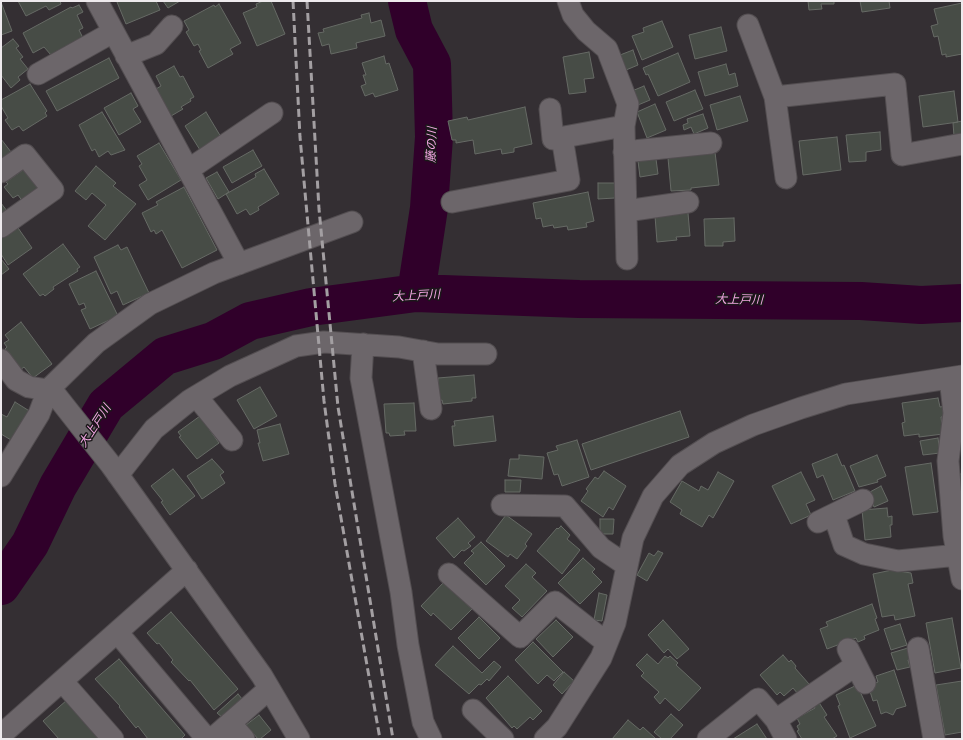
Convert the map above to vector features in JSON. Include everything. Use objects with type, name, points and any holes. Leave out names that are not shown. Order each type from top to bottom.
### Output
[{"type":"street","points":[[97,1],[239,264]]},
{"type":"street","points":[[568,1],[573,15],[586,31],[608,49],[628,104],[624,126],[627,259]]},
{"type":"street","points":[[748,25],[775,96],[786,178]]},
{"type":"street","points":[[126,56],[156,44],[172,26]]},
{"type":"street","points":[[38,74],[113,32]]},
{"type":"street","points":[[775,96],[895,84],[902,155],[962,144]]},
{"type":"street","points":[[550,109],[553,139],[624,126]]},
{"type":"street","points":[[188,170],[272,113]]},
{"type":"street","points":[[452,202],[568,180],[562,137]]},
{"type":"street","points":[[624,152],[711,143]]},
{"type":"street","points":[[1,172],[25,155],[53,190],[1,227]]},
{"type":"street","points":[[626,210],[688,202]]},
{"type":"street","points":[[1,476],[40,414],[51,392],[96,343],[150,304],[214,273],[352,222]]},
{"type":"street","points":[[115,470],[154,429],[197,397],[230,376],[296,346],[324,342],[363,344],[438,354],[486,354]]},
{"type":"street","points":[[363,344],[361,378],[401,592],[408,645],[423,722],[431,739]]},
{"type":"street","points":[[423,351],[431,409]]},
{"type":"street","points":[[1,360],[16,380],[29,388],[51,392],[115,470],[270,689],[299,739]]},
{"type":"street","points":[[545,739],[557,727],[601,658],[615,623],[626,565],[633,538],[653,496],[680,465],[714,443],[753,425],[846,394],[956,377],[954,412],[954,536],[962,579]]},
{"type":"street","points":[[197,397],[232,440]]},
{"type":"street","points":[[863,500],[826,519],[844,546],[864,554],[898,561],[958,555]]},
{"type":"street","points":[[502,505],[565,506],[601,548],[626,565]]},
{"type":"street","points":[[9,734],[62,681],[187,570]]},
{"type":"street","points":[[449,574],[520,637],[555,602],[607,643]]},
{"type":"street","points":[[117,632],[207,739]]},
{"type":"street","points":[[918,648],[934,739]]},
{"type":"street","points":[[776,720],[857,666]]},
{"type":"street","points":[[62,681],[113,739]]},
{"type":"street","points":[[212,739],[270,689]]},
{"type":"street","points":[[708,739],[758,699],[776,720],[786,739]]},
{"type":"street","points":[[473,710],[503,739]]},
{"type":"street","points":[[230,723],[244,739]]},
{"type":"building","points":[[18,1],[60,1],[61,4],[49,10],[46,6],[26,16]]},
{"type":"building","points":[[156,1],[160,10],[126,24],[117,2]]},
{"type":"building","points":[[163,1],[180,1],[168,8]]},
{"type":"building","points":[[263,1],[271,1],[285,34],[257,46],[243,13],[257,7],[256,4]]},
{"type":"building","points":[[808,1],[834,1],[834,4],[821,4],[822,9],[809,10]]},
{"type":"building","points":[[860,1],[889,1],[890,8],[862,12]]},
{"type":"building","points":[[1,2],[12,31],[1,35]]},
{"type":"building","points":[[962,3],[962,54],[946,57],[946,54],[942,55],[938,36],[934,37],[931,26],[938,24],[934,9]]},
{"type":"building","points":[[219,4],[241,43],[230,49],[233,54],[208,68],[199,51],[201,50],[198,44],[194,46],[186,32],[189,30],[184,21],[214,5],[215,7]]},
{"type":"building","points":[[79,5],[83,12],[77,15],[83,28],[79,30],[83,38],[51,55],[44,47],[33,53],[23,33],[71,7],[72,8]]},
{"type":"building","points":[[369,13],[371,23],[381,20],[385,36],[356,43],[357,48],[331,54],[329,44],[322,46],[318,33],[324,32],[323,29],[362,18],[361,15]]},
{"type":"building","points":[[662,21],[673,47],[642,60],[632,36],[644,32],[643,28]]},
{"type":"building","points":[[721,27],[727,51],[695,59],[689,35]]},
{"type":"building","points":[[13,39],[19,46],[16,48],[23,57],[20,59],[28,69],[18,77],[20,80],[11,88],[1,75],[1,48]]},
{"type":"building","points":[[633,50],[638,65],[626,70],[620,55]]},
{"type":"building","points":[[589,52],[594,78],[584,79],[586,92],[569,94],[563,57]]},
{"type":"building","points":[[678,53],[690,82],[658,96],[648,74],[646,75],[643,68]]},
{"type":"building","points":[[384,56],[386,64],[389,63],[398,90],[375,97],[373,93],[365,96],[361,86],[366,84],[363,75],[366,75],[362,63]]},
{"type":"building","points":[[109,58],[119,78],[57,111],[46,91]]},
{"type":"building","points":[[726,64],[729,75],[735,73],[738,86],[705,96],[698,72]]},
{"type":"building","points":[[174,66],[180,77],[183,76],[194,97],[190,99],[191,101],[181,107],[183,109],[171,116],[156,89],[161,86],[156,76]]},
{"type":"building","points":[[30,84],[47,111],[45,113],[47,116],[23,131],[19,126],[12,130],[5,120],[8,118],[1,106],[1,100]]},
{"type":"building","points":[[644,86],[650,100],[638,105],[632,91]]},
{"type":"building","points":[[695,90],[703,109],[674,121],[666,102]]},
{"type":"building","points":[[954,91],[958,122],[923,127],[919,96]]},
{"type":"building","points":[[131,93],[138,106],[133,109],[141,122],[119,135],[104,108]]},
{"type":"building","points":[[740,96],[748,121],[717,130],[710,105]]},
{"type":"building","points":[[655,104],[666,130],[647,138],[637,112]]},
{"type":"building","points":[[525,107],[532,144],[514,148],[514,152],[502,154],[501,149],[475,154],[473,140],[456,143],[456,140],[452,140],[448,121],[467,117],[468,120]]},
{"type":"building","points":[[102,112],[125,150],[111,155],[108,151],[99,157],[95,149],[92,151],[79,125]]},
{"type":"building","points":[[206,112],[221,137],[200,150],[185,126]]},
{"type":"building","points":[[703,114],[708,128],[694,134],[691,127],[684,130],[683,125],[688,123],[687,119]]},
{"type":"building","points":[[962,121],[962,135],[954,136],[953,123]]},
{"type":"building","points":[[880,132],[881,150],[866,152],[866,161],[849,162],[846,135]]},
{"type":"building","points":[[837,137],[841,170],[803,175],[799,141]]},
{"type":"building","points":[[1,139],[11,152],[1,160]]},
{"type":"building","points":[[159,143],[181,180],[148,200],[139,185],[147,180],[139,166],[142,164],[137,156]]},
{"type":"building","points":[[253,150],[262,166],[232,183],[223,167]]},
{"type":"building","points":[[715,152],[719,185],[691,188],[691,190],[671,191],[668,158]]},
{"type":"building","points":[[656,159],[658,174],[640,177],[638,161]]},
{"type":"building","points":[[96,166],[116,183],[113,186],[136,204],[105,240],[88,226],[106,205],[92,193],[86,200],[75,191]]},
{"type":"building","points":[[27,167],[44,190],[23,202],[18,195],[13,198],[4,187],[8,184],[6,182]]},
{"type":"building","points":[[264,169],[279,194],[258,207],[259,210],[250,215],[246,209],[237,214],[226,194],[256,177],[255,174]]},
{"type":"building","points":[[217,172],[229,192],[218,199],[206,178]]},
{"type":"building","points":[[598,183],[615,183],[615,198],[598,199]]},
{"type":"building","points":[[184,187],[217,250],[182,268],[162,230],[156,234],[154,230],[151,232],[142,213],[158,205],[156,202]]},
{"type":"building","points":[[588,192],[594,221],[586,223],[587,227],[568,230],[567,226],[554,228],[553,225],[543,227],[541,218],[536,219],[533,203]]},
{"type":"building","points":[[1,203],[7,211],[1,216]]},
{"type":"building","points":[[688,213],[690,236],[676,237],[677,240],[657,242],[655,216]]},
{"type":"building","points":[[734,218],[735,241],[723,242],[723,246],[705,246],[704,219]]},
{"type":"building","points":[[16,225],[32,248],[8,265],[1,254],[1,235]]},
{"type":"building","points":[[63,244],[80,267],[77,269],[78,271],[53,287],[54,289],[45,296],[43,294],[40,296],[23,274]]},
{"type":"building","points":[[118,245],[121,250],[127,247],[149,293],[123,305],[117,291],[111,294],[94,257]]},
{"type":"building","points":[[1,259],[9,269],[1,275]]},
{"type":"building","points":[[96,271],[118,316],[90,329],[81,310],[86,308],[84,303],[79,305],[69,284]]},
{"type":"building","points":[[21,322],[52,364],[33,378],[24,367],[20,370],[5,349],[7,347],[4,343],[9,340],[5,335]]},
{"type":"building","points":[[474,375],[476,398],[472,398],[472,401],[443,404],[442,400],[439,401],[438,378]]},
{"type":"building","points":[[260,387],[277,416],[254,429],[237,400]]},
{"type":"building","points":[[938,398],[940,407],[946,406],[946,409],[943,410],[944,417],[941,417],[943,434],[919,437],[919,434],[904,436],[902,423],[905,422],[902,403]]},
{"type":"building","points":[[15,402],[31,412],[11,440],[1,434],[1,414],[7,417]]},
{"type":"building","points":[[414,403],[416,431],[404,431],[405,435],[390,436],[389,433],[386,433],[384,404]]},
{"type":"building","points":[[680,411],[689,437],[591,470],[582,444]]},
{"type":"building","points":[[200,416],[219,443],[197,459],[179,437],[181,436],[178,432]]},
{"type":"building","points":[[493,416],[496,441],[454,446],[452,426],[455,426],[454,421]]},
{"type":"building","points":[[280,424],[289,454],[263,461],[258,443],[260,443],[257,430]]},
{"type":"building","points":[[938,438],[940,453],[923,455],[920,441]]},
{"type":"building","points":[[577,440],[589,477],[562,486],[558,474],[554,475],[547,453],[558,450],[556,446]]},
{"type":"building","points":[[837,454],[842,466],[844,465],[855,491],[833,500],[823,475],[817,478],[812,464]]},
{"type":"building","points":[[519,455],[544,457],[542,479],[508,476],[510,459],[519,459]]},
{"type":"building","points":[[877,455],[886,476],[877,480],[878,482],[859,487],[850,466]]},
{"type":"building","points":[[212,459],[224,472],[220,475],[225,483],[202,499],[187,476]]},
{"type":"building","points":[[931,463],[938,512],[913,515],[905,467]]},
{"type":"building","points":[[173,469],[195,496],[170,515],[161,502],[163,501],[151,486]]},
{"type":"building","points":[[604,471],[626,486],[613,510],[609,507],[603,517],[581,501],[588,491],[586,489],[595,477],[598,479]]},
{"type":"building","points":[[718,472],[734,481],[713,518],[709,515],[702,527],[680,514],[682,510],[670,502],[682,481],[699,491],[701,486],[708,490]]},
{"type":"building","points":[[801,472],[815,500],[806,504],[811,515],[791,524],[772,486]]},
{"type":"building","points":[[957,474],[962,474],[962,495],[958,495]]},
{"type":"building","points":[[505,480],[521,480],[520,492],[505,492]]},
{"type":"building","points":[[881,486],[888,501],[874,507],[868,493]]},
{"type":"building","points":[[887,508],[888,517],[892,516],[892,525],[890,525],[891,537],[865,540],[862,510]]},
{"type":"building","points":[[506,515],[532,534],[525,544],[527,546],[517,559],[510,554],[508,557],[486,541]]},
{"type":"building","points":[[458,518],[475,537],[468,543],[471,546],[464,551],[462,550],[454,558],[436,538]]},
{"type":"building","points":[[600,519],[614,519],[613,534],[600,534]]},
{"type":"building","points":[[561,526],[570,535],[567,539],[580,550],[562,574],[537,551],[557,528],[558,529]]},
{"type":"building","points":[[481,542],[505,566],[486,585],[464,563],[474,553],[471,551]]},
{"type":"building","points":[[658,551],[663,553],[647,581],[637,575],[649,553],[654,556]]},
{"type":"building","points":[[583,558],[595,569],[592,572],[602,582],[580,604],[558,583]]},
{"type":"building","points":[[526,564],[536,573],[532,577],[547,591],[522,617],[512,608],[520,600],[505,586]]},
{"type":"building","points":[[892,570],[911,573],[913,583],[908,584],[915,616],[895,620],[894,615],[882,617],[873,574]]},
{"type":"building","points":[[444,582],[472,609],[451,630],[433,613],[431,616],[421,606]]},
{"type":"building","points":[[599,593],[607,595],[602,621],[594,620]]},
{"type":"building","points":[[872,604],[879,630],[864,636],[865,639],[858,642],[856,638],[827,649],[820,629],[828,626],[826,622]]},
{"type":"building","points":[[171,612],[238,689],[214,710],[190,680],[189,681],[171,662],[173,660],[159,643],[157,644],[147,633]]},
{"type":"building","points":[[479,617],[500,638],[479,659],[458,638]]},
{"type":"building","points":[[952,618],[961,668],[935,673],[926,623]]},
{"type":"building","points":[[556,620],[573,637],[553,657],[536,639]]},
{"type":"building","points":[[663,620],[689,649],[677,659],[668,649],[664,653],[648,635]]},
{"type":"building","points":[[900,624],[907,645],[891,650],[884,629]]},
{"type":"building","points":[[533,642],[563,672],[554,681],[547,675],[538,684],[515,660]]},
{"type":"building","points":[[453,646],[482,673],[494,661],[501,667],[489,681],[487,679],[481,685],[479,684],[469,694],[435,665]]},
{"type":"building","points":[[908,648],[912,659],[908,660],[910,667],[897,670],[891,653]]},
{"type":"building","points":[[647,654],[658,664],[665,656],[668,658],[670,656],[678,663],[676,665],[701,688],[679,711],[665,698],[660,704],[654,697],[659,692],[641,676],[644,673],[636,665]]},
{"type":"building","points":[[783,655],[789,662],[791,660],[796,666],[795,668],[809,684],[798,694],[793,688],[784,696],[780,692],[777,695],[760,675]]},
{"type":"building","points":[[119,659],[185,735],[181,739],[148,739],[138,726],[136,728],[119,707],[120,706],[95,679]]},
{"type":"building","points":[[894,670],[906,706],[896,709],[893,715],[886,712],[881,714],[877,700],[873,701],[868,685],[878,682],[876,676]]},
{"type":"building","points":[[564,672],[574,681],[562,694],[553,685]]},
{"type":"building","points":[[508,676],[542,711],[533,720],[530,717],[517,729],[514,726],[512,728],[486,698]]},
{"type":"building","points":[[962,681],[962,732],[945,735],[936,685]]},
{"type":"building","points":[[857,685],[876,726],[850,738],[838,706],[840,705],[836,695]]},
{"type":"building","points":[[238,694],[243,700],[223,718],[217,713]]},
{"type":"building","points":[[67,700],[100,739],[59,739],[43,721]]},
{"type":"building","points":[[818,701],[827,715],[824,717],[837,736],[832,739],[802,739],[797,731],[799,730],[797,726],[800,724],[797,718],[815,708],[813,704]]},
{"type":"building","points":[[671,714],[683,725],[670,739],[662,739],[654,732]]},
{"type":"building","points":[[259,715],[271,730],[258,739],[246,725]]},
{"type":"building","points":[[628,720],[640,730],[643,727],[656,739],[612,739]]},
{"type":"building","points":[[757,724],[767,739],[733,739]]},
{"type":"waterway","name":"藤の川","points":[[407,1],[414,30],[432,64],[434,137],[429,208],[416,293]]},
{"type":"waterway","name":"大上戸川","points":[[1,586],[30,544],[58,486],[106,405],[165,356],[213,341],[250,321],[311,307],[416,293],[579,299],[861,301],[921,305],[962,303]]},
{"type":"railway","points":[[293,1],[300,137],[324,401],[335,484],[380,739]]},
{"type":"railway","points":[[307,1],[319,209],[338,407],[393,739]]}]
